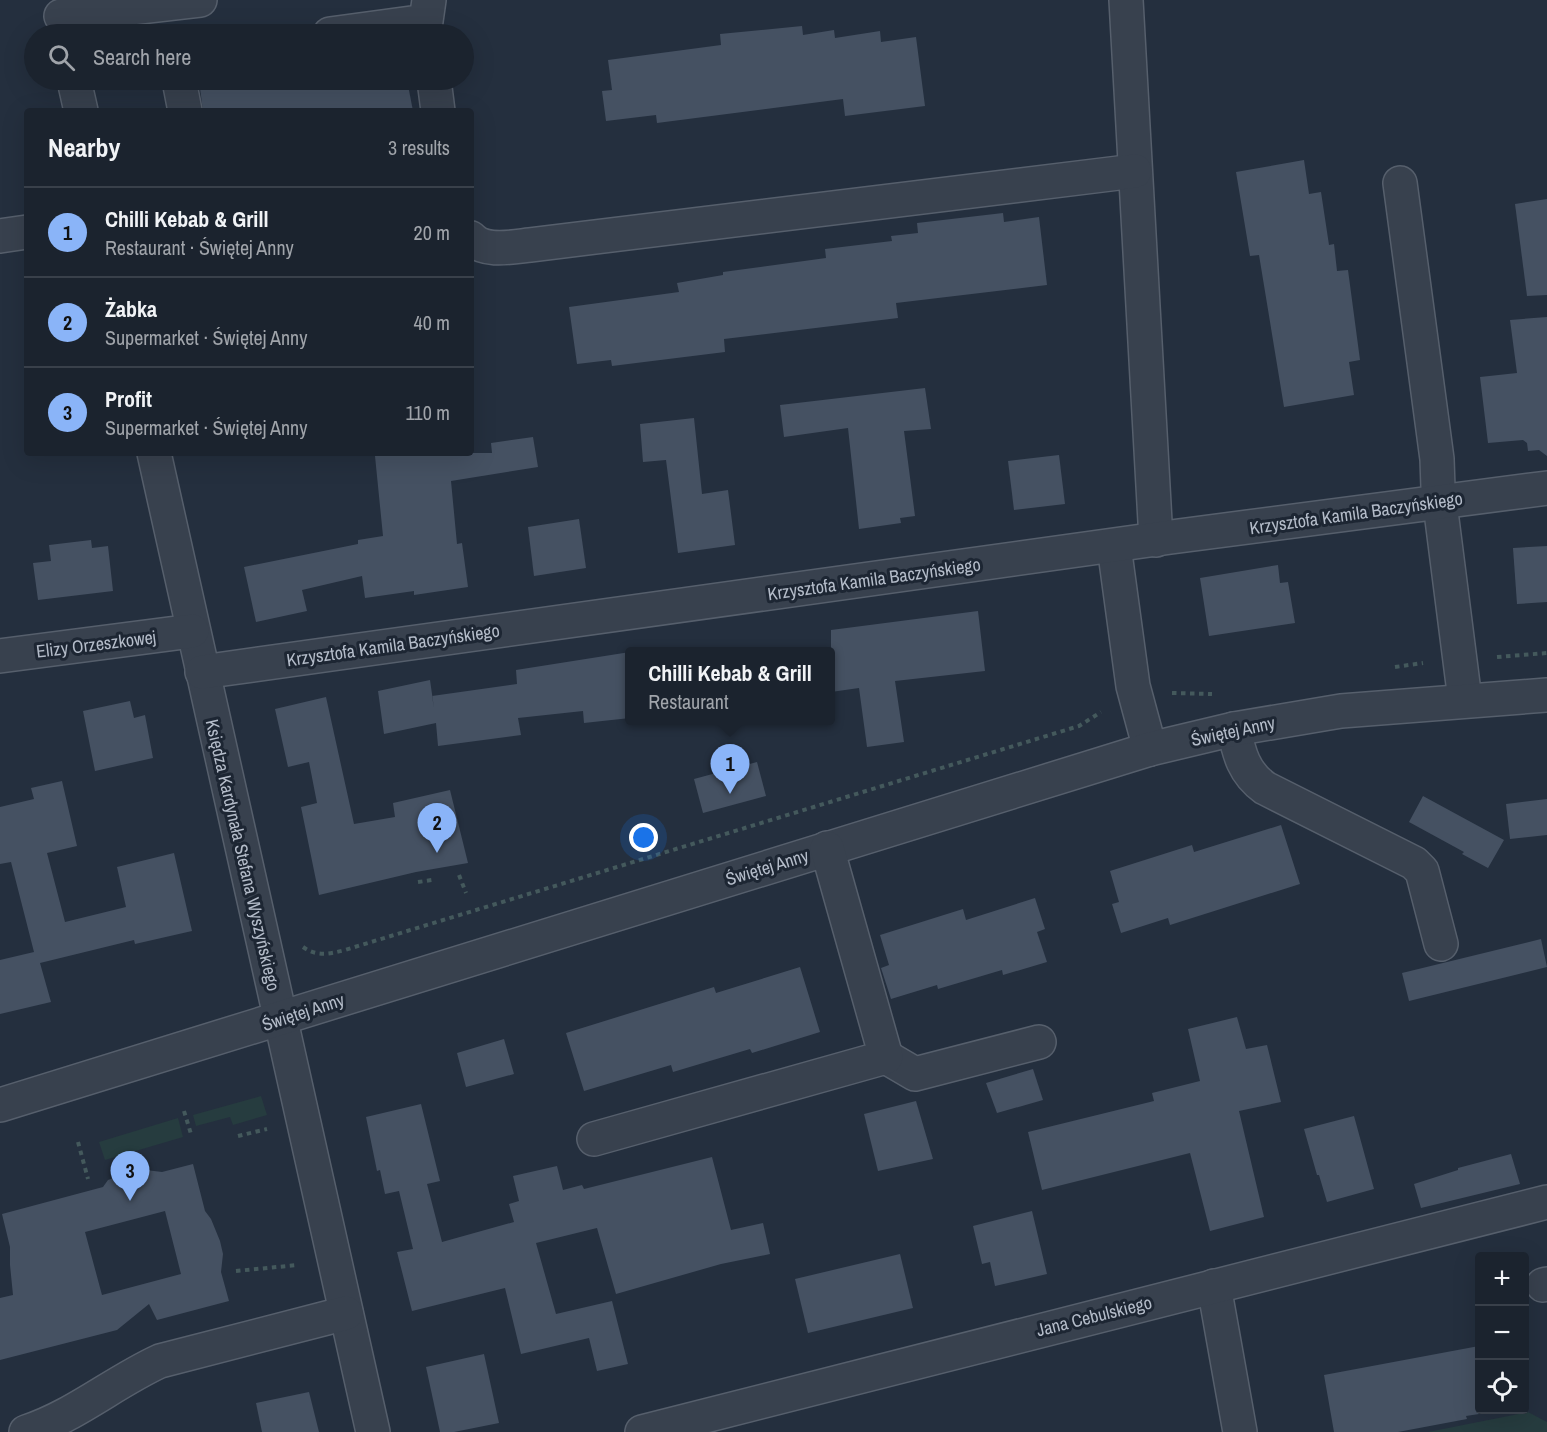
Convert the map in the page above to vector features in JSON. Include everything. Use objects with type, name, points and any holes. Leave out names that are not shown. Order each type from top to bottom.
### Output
[{"type":"street","points":[[62,17],[200,0]]},
{"type":"street","points":[[1126,0],[1156,540]]},
{"type":"street","points":[[391,24],[428,18]]},
{"type":"street","points":[[77,90],[80,108]]},
{"type":"street","points":[[181,90],[184,108]]},
{"type":"street","points":[[435,90],[438,108]]},
{"type":"street","points":[[474,242],[490,247],[530,245],[1135,171]]},
{"type":"street","points":[[1400,183],[1437,459],[1440,501],[1465,700]]},
{"type":"street","points":[[0,236],[24,232]]},
{"type":"street","name":"Księdza Kardynała Stefana Wyszyńskiego","points":[[155,456],[373,1432]]},
{"type":"street","name":"Krzysztofa Kamila Baczyńskiego","points":[[202,672],[1547,488]]},
{"type":"street","points":[[1114,546],[1132,678],[1150,749]]},
{"type":"street","name":"Elizy Orzeszkowej","points":[[0,656],[192,631]]},
{"type":"street","name":"Świętej Anny","points":[[0,1105],[1150,749],[1234,729],[1341,711],[1547,694]]},
{"type":"street","points":[[1234,729],[1240,755],[1249,774],[1256,782],[1414,863],[1422,871],[1441,944]]},
{"type":"street","points":[[827,848],[886,1057],[915,1074],[1039,1042]]},
{"type":"street","points":[[594,1139],[886,1057]]},
{"type":"street","name":"Jana Cebulskiego","points":[[642,1432],[1547,1202]]},
{"type":"street","points":[[1214,1286],[1240,1432]]},
{"type":"street","points":[[26,1432],[61,1419],[140,1370],[160,1361],[346,1313]]},
{"type":"path","points":[[1495,657],[1547,653]]},
{"type":"path","points":[[304,948],[314,954],[336,953],[380,940],[1079,726],[1104,710]]},
{"type":"path","points":[[459,874],[466,894]]},
{"type":"path","points":[[418,882],[432,880]]},
{"type":"path","points":[[184,1111],[191,1134]]},
{"type":"path","points":[[238,1136],[273,1127]]},
{"type":"path","points":[[78,1142],[87,1179]]},
{"type":"path","points":[[236,1271],[307,1264]]},
{"type":"green space","points":[[261,1096],[267,1115],[233,1125],[230,1117],[196,1126],[193,1115]]},
{"type":"green space","points":[[178,1118],[183,1137],[105,1160],[99,1142]]},
{"type":"green space","points":[[1529,1413],[1547,1422],[1547,1432],[1428,1432]]},
{"type":"building","points":[[802,26],[803,35],[834,30],[835,38],[880,31],[881,42],[916,37],[925,106],[845,116],[843,99],[657,123],[656,115],[606,121],[602,91],[612,90],[608,60],[721,45],[720,34]]},
{"type":"building","points":[[200,90],[409,90],[412,108],[203,108]]},
{"type":"building","points":[[1304,160],[1309,194],[1321,192],[1329,245],[1334,244],[1337,271],[1348,270],[1360,360],[1349,362],[1354,395],[1284,407],[1259,255],[1250,256],[1236,172]]},
{"type":"building","points":[[1547,199],[1547,295],[1527,296],[1515,204]]},
{"type":"building","points":[[1003,213],[1004,222],[1039,217],[1047,285],[896,303],[898,318],[724,339],[725,352],[612,366],[611,360],[577,364],[569,307],[679,292],[677,283],[723,275],[723,272],[826,258],[825,249],[892,241],[891,236],[918,233],[917,223]]},
{"type":"building","points":[[1547,317],[1547,456],[1539,450],[1528,451],[1527,443],[1523,440],[1488,443],[1480,377],[1517,373],[1510,320]]},
{"type":"building","points":[[925,388],[931,429],[904,431],[915,516],[900,518],[901,523],[859,529],[848,428],[784,437],[780,405]]},
{"type":"building","points":[[694,418],[702,494],[728,490],[735,545],[678,553],[666,460],[643,462],[640,424]]},
{"type":"building","points":[[533,437],[538,467],[451,481],[457,544],[462,543],[468,587],[414,595],[414,591],[365,598],[362,576],[302,590],[307,611],[256,622],[244,567],[358,544],[358,540],[383,536],[375,456],[474,456],[474,453],[492,453],[491,443]]},
{"type":"building","points":[[1059,455],[1065,504],[1014,510],[1008,461]]},
{"type":"building","points":[[579,519],[586,568],[534,576],[528,527]]},
{"type":"building","points":[[91,540],[92,548],[108,546],[113,591],[38,600],[33,563],[51,561],[49,545]]},
{"type":"building","points":[[1547,546],[1547,602],[1517,604],[1513,548]]},
{"type":"building","points":[[1278,565],[1280,583],[1288,582],[1295,623],[1209,636],[1200,578]]},
{"type":"building","points":[[978,611],[985,671],[895,681],[904,742],[867,747],[859,688],[835,691],[835,647],[831,647],[831,630]]},
{"type":"building","points":[[625,653],[625,719],[584,723],[583,711],[518,718],[521,735],[438,746],[436,723],[384,734],[378,691],[430,680],[432,696],[517,684],[516,670]]},
{"type":"building","points":[[326,697],[354,824],[395,817],[393,803],[450,790],[468,863],[416,872],[319,895],[301,807],[317,803],[309,762],[288,767],[275,709]]},
{"type":"building","points":[[130,701],[134,718],[145,715],[153,758],[95,771],[83,711]]},
{"type":"building","points":[[757,762],[766,796],[703,813],[694,779]]},
{"type":"building","points":[[62,781],[77,846],[47,853],[65,922],[126,907],[117,867],[174,853],[192,931],[135,944],[134,940],[40,963],[51,1002],[0,1014],[0,960],[34,952],[11,862],[0,864],[0,807],[34,799],[31,788]]},
{"type":"building","points":[[1423,796],[1504,840],[1488,868],[1409,822]]},
{"type":"building","points":[[1547,799],[1547,835],[1510,839],[1506,804]]},
{"type":"building","points":[[1281,825],[1300,884],[1170,925],[1168,918],[1121,933],[1112,904],[1119,902],[1110,871],[1192,845],[1194,852]]},
{"type":"building","points":[[1035,898],[1045,929],[1037,932],[1047,962],[1003,975],[1002,970],[938,989],[937,985],[891,999],[881,968],[889,965],[880,935],[963,909],[966,920]]},
{"type":"building","points":[[1541,939],[1547,967],[1409,1001],[1402,973]]},
{"type":"building","points":[[800,967],[820,1032],[752,1053],[750,1049],[673,1072],[671,1065],[584,1091],[566,1033],[714,987],[716,993]]},
{"type":"building","points":[[1237,1017],[1246,1049],[1267,1045],[1281,1102],[1239,1111],[1264,1217],[1210,1231],[1190,1153],[1042,1190],[1028,1132],[1154,1101],[1152,1093],[1200,1081],[1188,1029]]},
{"type":"building","points":[[504,1039],[514,1074],[466,1087],[457,1053]]},
{"type":"building","points":[[1033,1069],[1043,1100],[997,1113],[986,1083]]},
{"type":"building","points":[[916,1101],[933,1159],[878,1171],[864,1114]]},
{"type":"building","points":[[421,1104],[440,1181],[427,1184],[442,1242],[514,1222],[509,1204],[519,1201],[513,1176],[557,1166],[563,1190],[582,1185],[584,1189],[712,1157],[731,1230],[763,1223],[770,1254],[721,1264],[616,1294],[597,1228],[536,1243],[556,1314],[612,1301],[628,1364],[597,1371],[589,1338],[521,1354],[505,1288],[412,1311],[397,1252],[413,1249],[399,1191],[385,1194],[380,1170],[377,1171],[366,1117]]},
{"type":"building","points":[[1354,1116],[1374,1189],[1327,1202],[1304,1129]]},
{"type":"building","points":[[1511,1154],[1520,1184],[1421,1208],[1414,1184],[1458,1170],[1458,1168]]},
{"type":"building","points":[[193,1164],[205,1211],[220,1241],[223,1254],[221,1272],[229,1301],[157,1320],[149,1304],[117,1330],[0,1360],[0,1298],[13,1295],[10,1247],[2,1214],[103,1187],[108,1180],[129,1172],[146,1170],[162,1172]],"holes":[[[165,1211],[181,1274],[102,1295],[85,1232]]]},
{"type":"building","points":[[1032,1211],[1047,1274],[995,1286],[990,1262],[982,1264],[973,1226]]},
{"type":"building","points":[[900,1254],[913,1308],[808,1333],[795,1279]]},
{"type":"building","points":[[1475,1347],[1475,1414],[1479,1414],[1466,1416],[1467,1419],[1398,1432],[1334,1432],[1324,1375]]},
{"type":"building","points":[[484,1354],[499,1423],[454,1432],[440,1432],[426,1367]]},
{"type":"building","points":[[309,1392],[319,1432],[262,1432],[256,1403]]},
{"type":"place","name":"Chilli Kebab & Grill","points":[[730,794]]},
{"type":"place","name":"Żabka","points":[[437,853]]},
{"type":"place","name":"Profit","points":[[130,1201]]}]
